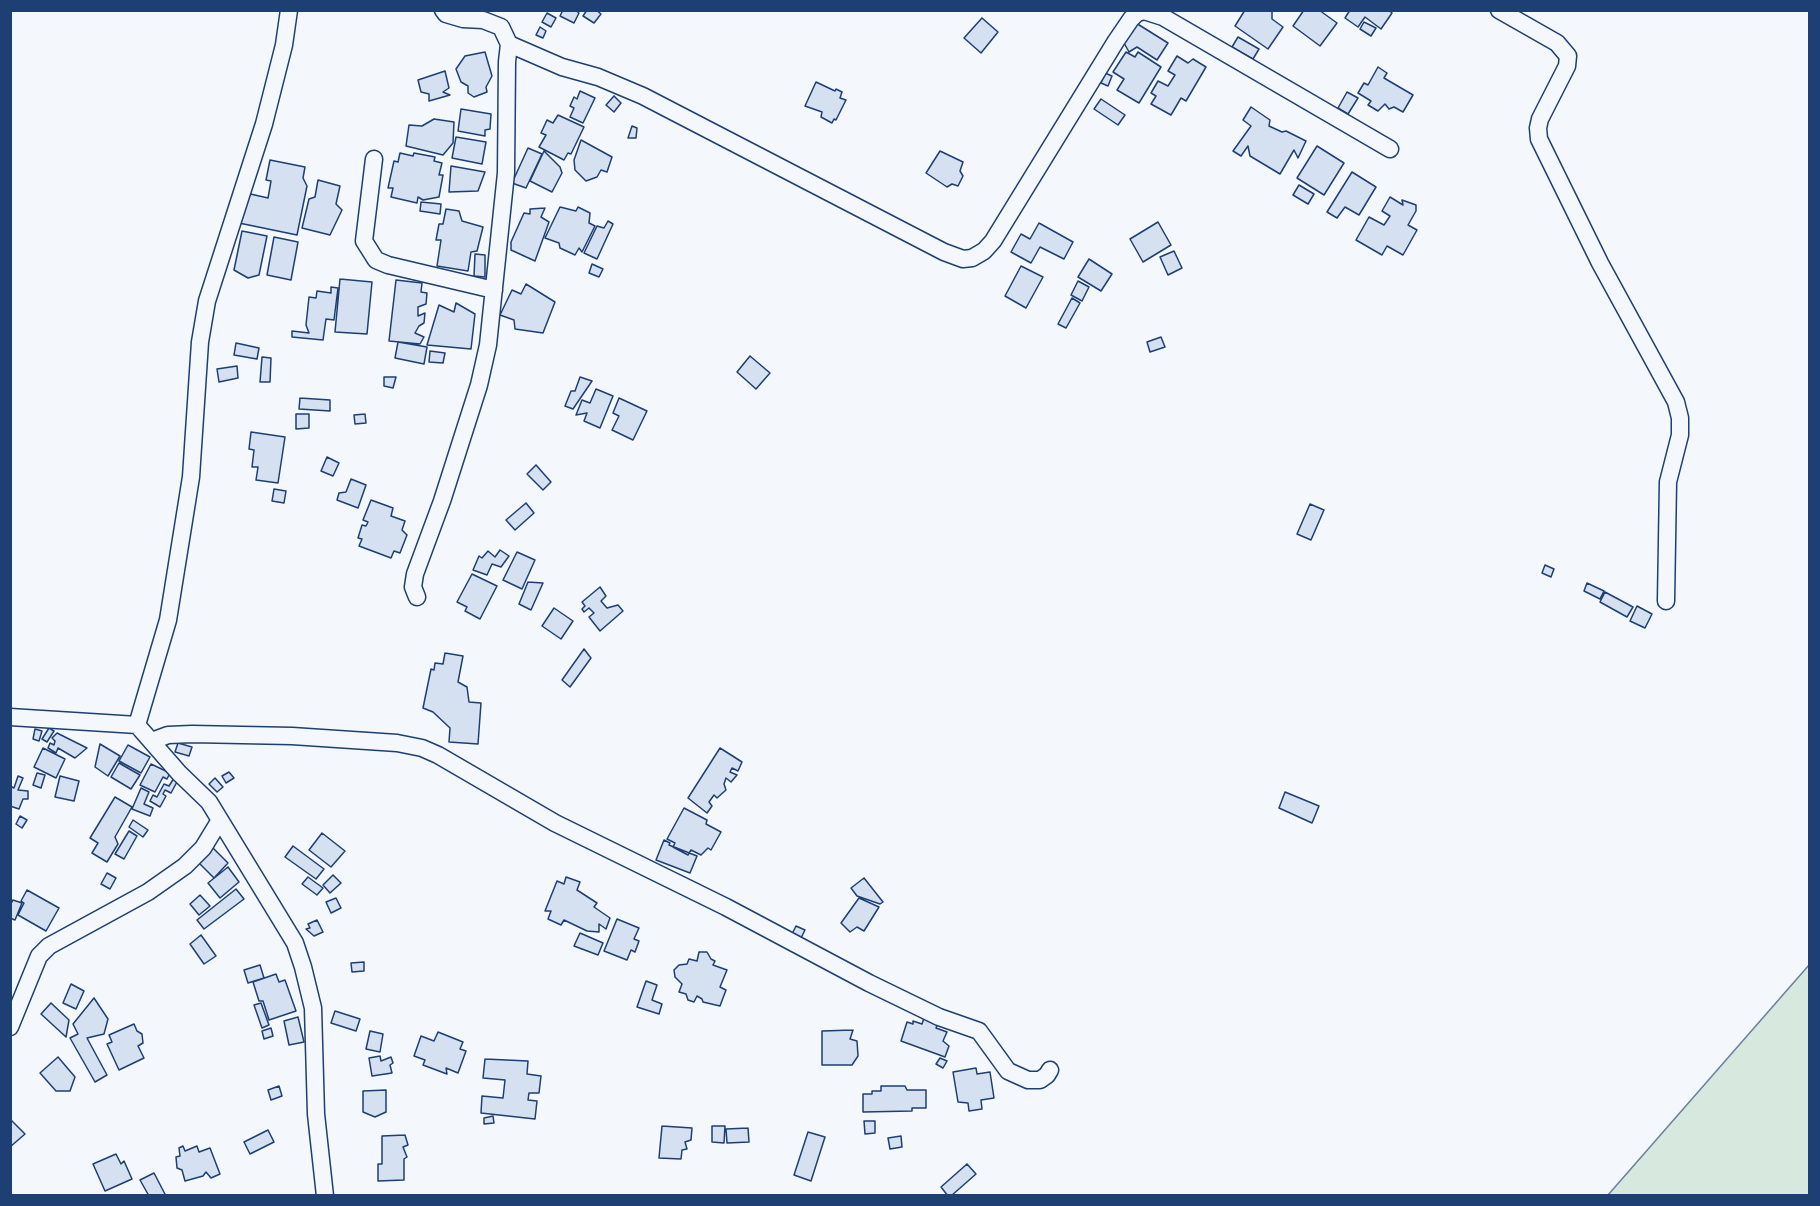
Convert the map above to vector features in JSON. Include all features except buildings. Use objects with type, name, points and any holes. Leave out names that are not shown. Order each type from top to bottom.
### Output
[{"type":"street","points":[[137,725],[170,609],[191,477],[200,342],[207,301],[264,124],[284,45],[289,10]]},
{"type":"street","points":[[417,597],[413,587],[415,574],[442,501],[479,385],[488,345],[506,173],[509,44],[501,27],[483,20],[463,19],[446,14],[443,10]]},
{"type":"street","points":[[1498,10],[1557,43],[1568,56],[1567,66],[1540,118],[1539,139],[1600,263],[1676,402],[1680,418],[1680,435],[1668,482],[1666,601]]},
{"type":"street","points":[[509,44],[562,67],[598,77],[643,96],[944,252],[963,259],[972,258],[984,251],[993,241],[1116,41],[1138,12],[1152,12],[1163,17],[1390,149]]},
{"type":"street","points":[[374,159],[364,241],[376,260],[388,265],[494,290]]},
{"type":"street","points":[[10,717],[137,725],[208,802],[220,820],[294,943],[303,967],[313,1008],[316,1114],[325,1196]]},
{"type":"street","points":[[152,741],[168,735],[192,734],[303,737],[397,743],[422,748],[555,823],[726,907],[869,983],[939,1017],[979,1031],[1008,1071],[1028,1080],[1040,1080],[1047,1076],[1050,1070]]},
{"type":"street","points":[[10,1027],[39,956],[49,946],[148,892],[185,866],[203,848],[220,820]]},
{"type":"shaded area","points":[[1809,965],[1809,1195],[1608,1195]]}]
